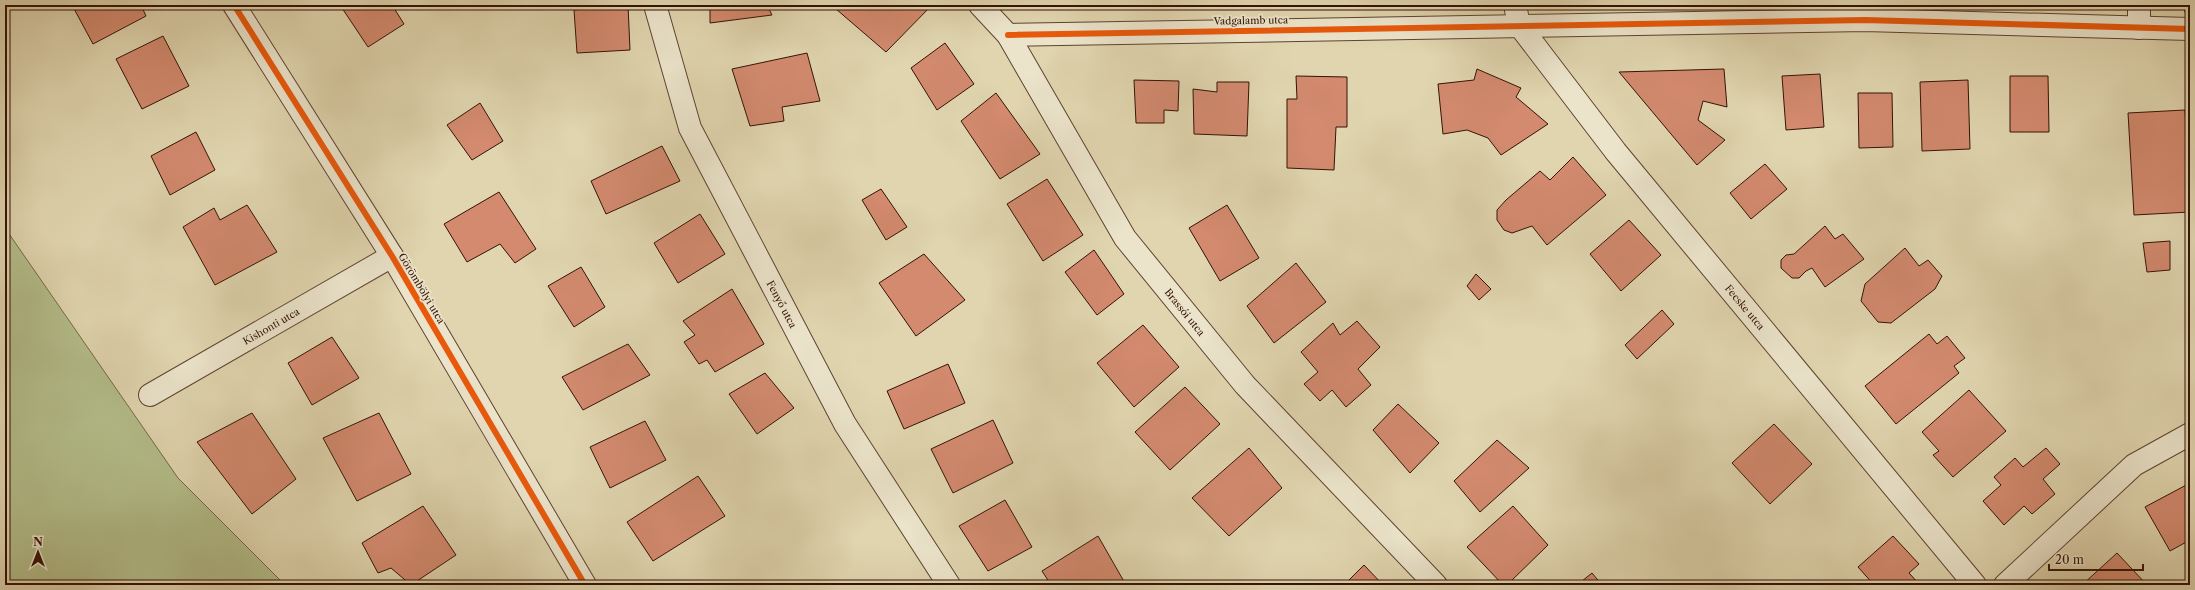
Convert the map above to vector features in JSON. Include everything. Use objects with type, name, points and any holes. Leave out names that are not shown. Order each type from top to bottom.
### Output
[{"type":"street","name":"Görömbölyi utca","points":[[234,5],[392,256],[586,585]]},
{"type":"street","name":"Fenyő utca","points":[[655,5],[690,128],[845,424],[949,585]]},
{"type":"street","name":"Brassói utca","points":[[980,5],[1008,35],[1125,238],[1245,385],[1436,585]]},
{"type":"street","points":[[2139,5],[2139,28]]},
{"type":"street","name":"Vadgalamb utca","points":[[1008,35],[1517,15],[1865,13],[2139,28],[2190,29]]},
{"type":"street","name":"Fecske utca","points":[[1517,15],[1616,152],[1975,585]]},
{"type":"street","name":"Kishonti utca","points":[[150,395],[392,256]]},
{"type":"street","points":[[2005,585],[2134,465],[2190,434]]},
{"type":"green space","points":[[5,228],[178,478],[285,585],[5,585]]},
{"type":"building","points":[[72,5],[141,5],[146,16],[93,44]]},
{"type":"building","points":[[340,5],[392,5],[404,24],[368,47]]},
{"type":"building","points":[[628,5],[630,50],[577,53],[574,10]]},
{"type":"building","points":[[710,5],[767,5],[772,15],[710,23]]},
{"type":"building","points":[[839,5],[932,5],[886,52],[836,9]]},
{"type":"building","points":[[1193,5],[1226,5],[1193,6]]},
{"type":"building","points":[[2185,5],[2190,5],[2190,12],[2185,12]]},
{"type":"building","points":[[163,36],[189,86],[142,109],[116,59]]},
{"type":"building","points":[[945,43],[974,84],[937,110],[911,68]]},
{"type":"building","points":[[807,53],[820,101],[782,107],[784,121],[750,126],[732,69]]},
{"type":"building","points":[[1477,69],[1521,88],[1516,97],[1548,124],[1501,155],[1488,138],[1467,130],[1443,134],[1438,84],[1474,80]]},
{"type":"building","points":[[1724,69],[1727,107],[1703,101],[1698,120],[1725,140],[1697,165],[1619,72]]},
{"type":"building","points":[[1820,74],[1824,127],[1786,130],[1782,76]]},
{"type":"building","points":[[1296,76],[1347,77],[1347,127],[1336,127],[1334,170],[1287,168],[1287,99],[1297,99]]},
{"type":"building","points":[[2010,76],[2048,76],[2049,132],[2010,132]]},
{"type":"building","points":[[1134,80],[1179,81],[1178,111],[1164,110],[1164,123],[1136,123]]},
{"type":"building","points":[[1968,80],[1970,149],[1922,151],[1920,82]]},
{"type":"building","points":[[1217,82],[1249,82],[1247,136],[1194,134],[1193,89],[1217,92]]},
{"type":"building","points":[[996,93],[1040,154],[1000,179],[961,121]]},
{"type":"building","points":[[1858,93],[1892,93],[1893,147],[1859,148]]},
{"type":"building","points":[[480,103],[503,141],[472,160],[447,125]]},
{"type":"building","points":[[2185,110],[2190,212],[2134,215],[2128,113]]},
{"type":"building","points":[[196,132],[215,170],[170,195],[151,156]]},
{"type":"building","points":[[662,146],[680,181],[606,214],[591,181]]},
{"type":"building","points":[[1573,157],[1606,195],[1547,245],[1532,226],[1512,233],[1504,230],[1497,220],[1497,210],[1506,200],[1540,171],[1550,180]]},
{"type":"building","points":[[1765,164],[1787,189],[1751,219],[1730,193]]},
{"type":"building","points":[[1047,179],[1083,235],[1043,261],[1007,204]]},
{"type":"building","points":[[881,189],[907,227],[886,240],[862,200]]},
{"type":"building","points":[[499,192],[536,249],[515,263],[500,244],[467,262],[444,224]]},
{"type":"building","points":[[247,205],[277,252],[215,285],[183,227],[214,208],[220,220]]},
{"type":"building","points":[[1227,205],[1259,258],[1220,281],[1189,228]]},
{"type":"building","points":[[700,214],[725,254],[678,283],[654,243]]},
{"type":"building","points":[[1629,220],[1661,255],[1621,291],[1590,254]]},
{"type":"building","points":[[1825,226],[1835,239],[1843,234],[1864,259],[1825,287],[1812,268],[1806,271],[1799,278],[1792,278],[1781,268],[1781,260],[1786,255],[1794,254]]},
{"type":"building","points":[[2170,241],[2170,270],[2147,272],[2143,243]]},
{"type":"building","points":[[1905,248],[1919,266],[1928,260],[1942,276],[1935,289],[1891,323],[1878,322],[1861,301],[1865,284]]},
{"type":"building","points":[[1094,250],[1124,294],[1097,315],[1065,272]]},
{"type":"building","points":[[924,254],[965,300],[916,336],[879,283]]},
{"type":"building","points":[[2188,256],[2190,256],[2190,285],[2188,285]]},
{"type":"building","points":[[1296,263],[1326,302],[1274,343],[1247,306]]},
{"type":"building","points":[[581,267],[605,307],[574,327],[548,286]]},
{"type":"building","points":[[1476,274],[1491,289],[1479,300],[1467,286]]},
{"type":"building","points":[[732,289],[764,344],[715,372],[707,360],[699,364],[684,342],[695,335],[683,321]]},
{"type":"building","points":[[1662,310],[1674,324],[1637,359],[1625,345]]},
{"type":"building","points":[[1357,321],[1380,347],[1358,369],[1371,385],[1346,407],[1332,390],[1320,401],[1304,384],[1318,372],[1301,352],[1333,323],[1340,335]]},
{"type":"building","points":[[1143,325],[1179,367],[1134,407],[1097,363]]},
{"type":"building","points":[[1929,334],[1937,344],[1947,336],[1965,358],[1954,366],[1959,373],[1896,424],[1865,386]]},
{"type":"building","points":[[332,337],[359,378],[312,405],[288,363]]},
{"type":"building","points":[[628,344],[650,375],[583,410],[562,377]]},
{"type":"building","points":[[948,364],[965,403],[904,429],[887,391]]},
{"type":"building","points":[[765,373],[794,408],[757,434],[729,394]]},
{"type":"building","points":[[1185,387],[1220,424],[1170,470],[1135,432]]},
{"type":"building","points":[[1969,390],[2006,431],[1953,477],[1933,455],[1939,451],[1922,432]]},
{"type":"building","points":[[1398,404],[1439,443],[1410,473],[1373,430]]},
{"type":"building","points":[[252,413],[296,479],[252,514],[197,442]]},
{"type":"building","points":[[379,413],[411,474],[357,501],[323,438]]},
{"type":"building","points":[[993,420],[1013,463],[953,493],[931,449]]},
{"type":"building","points":[[645,421],[666,460],[610,488],[590,447]]},
{"type":"building","points":[[1774,424],[1812,464],[1770,504],[1732,463]]},
{"type":"building","points":[[1497,440],[1529,468],[1480,512],[1454,481]]},
{"type":"building","points":[[1249,448],[1282,488],[1229,536],[1192,498]]},
{"type":"building","points":[[2046,448],[2060,464],[2043,479],[2055,494],[2032,514],[2024,506],[2004,525],[1983,501],[2001,485],[1994,477],[2015,458],[2023,467]]},
{"type":"building","points":[[698,476],[725,516],[653,561],[627,522]]},
{"type":"building","points":[[2190,483],[2190,540],[2170,551],[2145,507]]},
{"type":"building","points":[[1005,500],[1032,547],[988,571],[959,526]]},
{"type":"building","points":[[423,506],[456,555],[411,585],[391,568],[378,573],[362,543]]},
{"type":"building","points":[[1513,506],[1548,545],[1507,585],[1503,585],[1467,547]]},
{"type":"building","points":[[1098,536],[1126,585],[1051,585],[1042,571]]},
{"type":"building","points":[[1893,536],[1919,564],[1909,573],[1920,585],[1874,585],[1858,567]]},
{"type":"building","points":[[2117,553],[2147,585],[2082,585]]},
{"type":"building","points":[[1364,565],[1383,585],[1344,585]]},
{"type":"building","points":[[1592,573],[1602,585],[1577,585]]},
{"type":"cycle path","points":[[234,5],[392,256],[585,585]]},
{"type":"cycle path","points":[[1008,35],[1865,20],[2190,29]]}]
